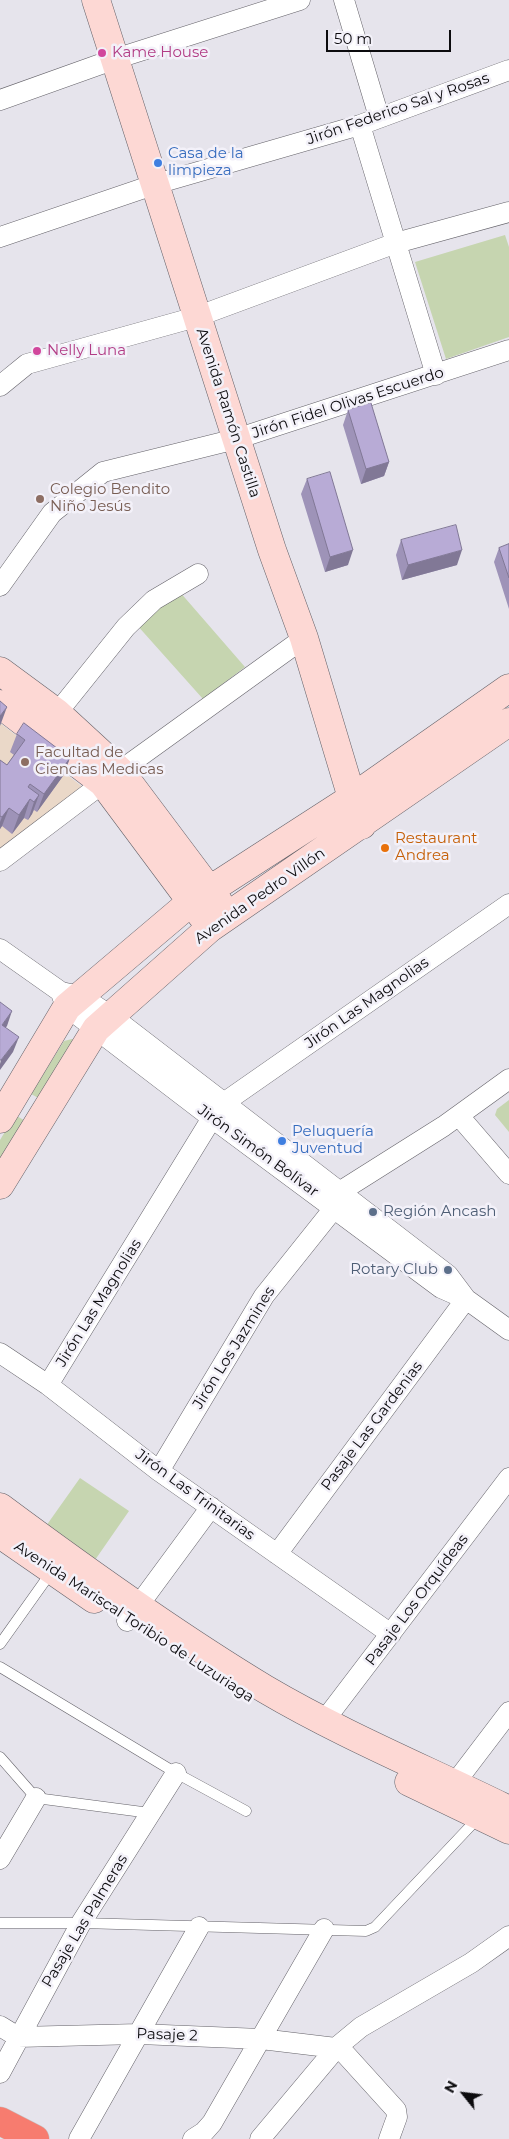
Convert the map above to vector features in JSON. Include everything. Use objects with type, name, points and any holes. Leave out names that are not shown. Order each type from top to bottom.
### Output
[{"type":"highway","points":[[0,2121],[35,2139]]},
{"type":"main road","name":"Avenida Ramón Castilla","points":[[96,0],[156,184],[196,317],[272,550],[304,638],[352,798],[362,825]]},
{"type":"main road","points":[[0,672],[57,713],[112,777],[219,922]]},
{"type":"main road","name":"Avenida Pedro Villón","points":[[0,1119],[69,999],[200,896],[505,700]]},
{"type":"main road","points":[[0,704],[112,777]]},
{"type":"main road","name":"Avenida Pedro Villón","points":[[0,1185],[103,1022],[219,922],[509,722]]},
{"type":"main road","points":[[14,1096],[45,1113]]},
{"type":"main road","name":"Avenida Mariscal Toribio de Luzuriaga","points":[[0,1507],[29,1542],[132,1614],[226,1686],[317,1737],[509,1830]]},
{"type":"main road","name":"Avenida Mariscal Toribio de Luzuriaga","points":[[0,1534],[29,1542]]},
{"type":"main road","name":"Avenida Mariscal Toribio de Luzuriaga","points":[[132,1614],[324,1721],[509,1810]]},
{"type":"street","points":[[0,100],[115,59],[300,0]]},
{"type":"street","points":[[344,0],[379,117]]},
{"type":"street","name":"Jirón Federico Sal y Rosas","points":[[0,237],[156,184],[360,125],[509,70]]},
{"type":"street","points":[[360,125],[436,375]]},
{"type":"street","points":[[0,386],[27,364],[196,317],[396,244],[509,212]]},
{"type":"street","name":"Jirón Fidel Olivas Escuerdo","points":[[0,586],[52,513],[103,472],[236,439],[509,350]]},
{"type":"street","points":[[57,713],[126,627],[154,600],[198,574]]},
{"type":"street","points":[[0,860],[304,638]]},
{"type":"street","name":"Jirón Las Magnolias","points":[[224,1102],[509,904]]},
{"type":"street","name":"Jirón Simón Bolívar","points":[[0,949],[69,999],[224,1102],[441,1288],[466,1298],[506,1322]]},
{"type":"street","name":"Jirón Simón Bolívar","points":[[103,1022],[212,1118],[338,1199]]},
{"type":"street","name":"Jirón Los Jazmines","points":[[159,1471],[264,1296],[338,1199],[459,1116],[509,1079]]},
{"type":"street","points":[[459,1116],[509,1174]]},
{"type":"street","name":"Jirón Las Magnolias","points":[[48,1385],[212,1118]]},
{"type":"street","name":"Pasaje Las Gardenias","points":[[277,1554],[466,1298]]},
{"type":"street","name":"Jirón Las Trinitarias","points":[[0,1353],[48,1385],[159,1471],[391,1634]]},
{"type":"street","name":"Pasaje Los Orquídeas","points":[[324,1721],[509,1478]]},
{"type":"street","points":[[132,1614],[211,1507]]},
{"type":"street","points":[[455,1783],[509,1712]]},
{"type":"street","name":"Pasaje Las Palmeras","points":[[0,2073],[18,2036],[82,1923],[176,1773]]},
{"type":"street","points":[[0,1859],[36,1798]]},
{"type":"street","points":[[79,2139],[199,1927]]},
{"type":"street","points":[[194,2139],[212,2123],[324,1929]]},
{"type":"street","points":[[260,2139],[337,2047],[361,2028],[471,1963],[509,1936]]},
{"type":"street","points":[[0,2026],[18,2036]]},
{"type":"street","name":"Pasaje 2","points":[[18,2036],[139,2034],[260,2039],[337,2047]]},
{"type":"street","points":[[337,2047],[396,2110],[397,2117],[390,2139]]},
{"type":"lane","points":[[0,1644],[58,1562]]},
{"type":"lane","points":[[0,1667],[176,1773],[246,1811]]},
{"type":"lane","points":[[0,1757],[36,1798],[150,1813]]},
{"type":"lane","points":[[0,1923],[82,1923],[366,1931],[375,1927],[479,1817]]},
{"type":"shaded area","name":"Facultad de Ciencias Medicas","points":[[0,723],[84,788],[0,850]]},
{"type":"green space","points":[[505,235],[509,247],[509,337],[446,359],[415,262]]},
{"type":"green space","points":[[179,591],[245,667],[203,699],[136,624]]},
{"type":"green space","points":[[72,1039],[77,1042],[44,1101],[31,1094],[64,1041]]},
{"type":"green space","points":[[509,1100],[509,1132],[495,1115],[497,1109]]},
{"type":"green space","points":[[15,1115],[29,1123],[0,1172],[0,1140]]},
{"type":"green space","points":[[80,1478],[129,1511],[95,1560],[46,1526]]},
{"type":"building","points":[[371,403],[389,462],[366,469],[348,410]]},
{"type":"building","points":[[330,472],[353,550],[330,557],[307,479]]},
{"type":"building","points":[[456,525],[462,550],[408,565],[401,540]]},
{"type":"building","points":[[509,544],[509,578],[499,548]]},
{"type":"building","points":[[0,701],[7,707],[0,716]]},
{"type":"building","points":[[24,723],[70,758],[44,794],[30,784],[28,787],[39,795],[34,802],[30,799],[19,815],[9,808],[2,817],[0,816],[0,760],[7,765],[25,740],[17,734]]},
{"type":"building","points":[[0,1002],[12,1011],[2,1025],[19,1037],[1,1060],[0,1060]]},
{"type":"place","name":"Kame House","points":[[102,53]]},
{"type":"place","name":"Casa de la limpieza","points":[[158,163]]},
{"type":"place","name":"Nelly Luna","points":[[37,351]]},
{"type":"place","name":"Colegio Bendito Niño Jesús","points":[[40,499]]},
{"type":"place","name":"Facultad de Ciencias Medicas","points":[[25,762]]},
{"type":"place","name":"Restaurant Andrea","points":[[385,848]]},
{"type":"place","name":"Peluquería Juventud","points":[[282,1141]]},
{"type":"place","name":"Región Ancash","points":[[373,1212]]},
{"type":"place","name":"Rotary Club","points":[[448,1270]]}]
